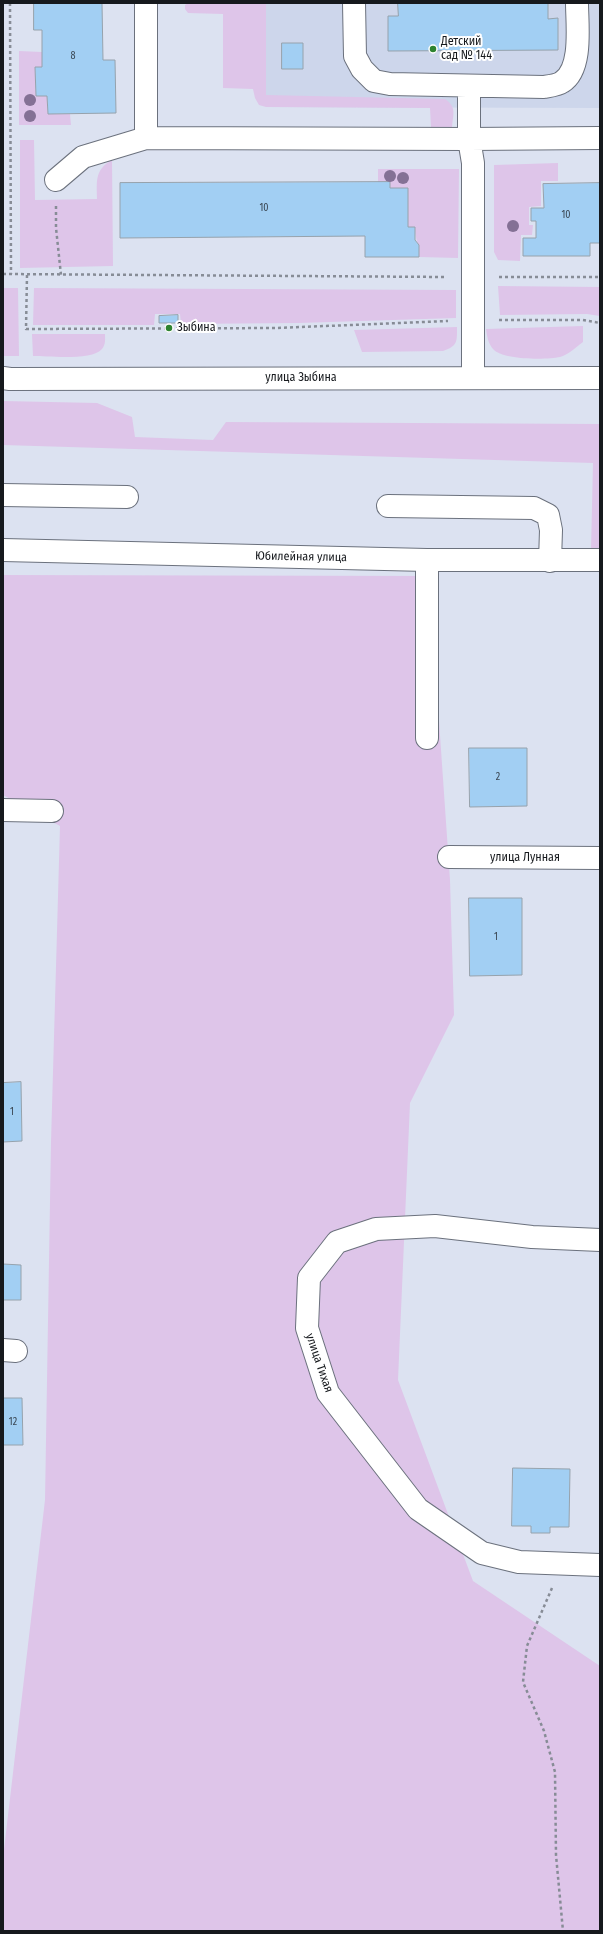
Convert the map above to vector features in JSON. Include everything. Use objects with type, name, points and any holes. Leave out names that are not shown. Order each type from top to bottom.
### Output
[{"type":"street","points":[[146,3],[146,138]]},
{"type":"street","points":[[354,3],[355,56],[362,69],[374,81],[390,84],[544,87],[562,83],[572,72],[577,58],[577,3]]},
{"type":"street","points":[[469,86],[469,139],[473,162],[473,378]]},
{"type":"street","points":[[56,180],[83,157],[146,138],[600,138]]},
{"type":"street","name":"улица Зыбина","points":[[3,378],[600,378]]},
{"type":"street","points":[[3,495],[127,497]]},
{"type":"street","points":[[388,506],[534,508],[548,515],[551,530],[550,561]]},
{"type":"street","name":"Юбилейная улица","points":[[3,550],[427,560],[600,560]]},
{"type":"street","points":[[427,560],[427,738]]},
{"type":"street","points":[[3,810],[52,810]]},
{"type":"street","name":"улица Лунная","points":[[449,857],[600,858]]},
{"type":"street","name":"улица Тихая","points":[[600,1240],[532,1236],[435,1226],[376,1229],[337,1242],[309,1278],[306,1328],[328,1394],[418,1509],[482,1553],[519,1562],[600,1565]]},
{"type":"path","points":[[10,3],[11,274]]},
{"type":"path","points":[[56,180],[56,228],[61,275]]},
{"type":"path","points":[[3,274],[600,277]]},
{"type":"path","points":[[26,274],[26,329],[277,328],[472,320],[583,320],[600,323]]},
{"type":"path","points":[[563,1564],[527,1646],[523,1682],[544,1731],[556,1772],[556,1855],[564,1931]]},
{"type":"shaded area","points":[[188,3],[266,3],[266,95],[445,99],[453,108],[452,128],[442,131],[435,131],[431,127],[430,108],[266,107],[259,105],[255,98],[253,89],[223,88],[223,14],[188,13],[185,9],[185,5]]},
{"type":"shaded area","name":"Детский сад № 144","points":[[266,3],[600,3],[600,108],[266,107]]},
{"type":"shaded area","points":[[19,51],[42,52],[42,67],[35,67],[36,96],[47,96],[48,114],[70,114],[71,125],[19,125]]},
{"type":"shaded area","points":[[20,140],[34,140],[35,200],[97,199],[97,182],[99,172],[112,160],[113,266],[20,268]]},
{"type":"shaded area","points":[[558,163],[558,181],[541,181],[541,206],[529,207],[529,225],[533,225],[532,235],[521,235],[520,261],[498,260],[494,252],[494,165]]},
{"type":"shaded area","points":[[378,169],[459,169],[458,258],[419,257],[415,227],[408,227],[408,188],[390,188],[390,182],[378,182]]},
{"type":"shaded area","points":[[498,286],[600,287],[600,316],[587,314],[500,315]]},
{"type":"shaded area","points":[[3,288],[18,288],[19,356],[3,356]]},
{"type":"shaded area","points":[[34,288],[456,290],[456,318],[298,323],[181,324],[180,314],[155,314],[154,325],[33,325]]},
{"type":"shaded area","points":[[583,326],[583,342],[563,356],[545,359],[514,357],[498,353],[490,344],[486,329]]},
{"type":"shaded area","points":[[457,327],[456,342],[452,347],[443,351],[362,352],[354,330]]},
{"type":"shaded area","points":[[32,334],[105,334],[105,342],[102,349],[97,353],[89,355],[69,357],[33,356]]},
{"type":"shaded area","points":[[3,401],[97,403],[132,417],[135,437],[213,440],[226,422],[600,424],[600,550],[591,550],[593,463],[3,445]]},
{"type":"shaded area","points":[[3,575],[429,576],[450,880],[454,1015],[410,1103],[398,1380],[473,1581],[600,1666],[600,1931],[3,1931],[3,1858],[45,1500],[51,1142],[60,826],[3,795]]},
{"type":"building","points":[[34,3],[102,3],[103,60],[115,60],[116,113],[48,114],[47,96],[36,96],[35,67],[42,67],[42,30],[34,30]]},
{"type":"building","points":[[398,3],[548,3],[548,19],[558,18],[558,50],[388,51],[388,16],[398,16]]},
{"type":"building","points":[[282,43],[303,43],[303,69],[282,69]]},
{"type":"building","points":[[390,182],[390,188],[408,188],[408,227],[415,227],[415,240],[419,245],[419,257],[365,257],[365,236],[120,238],[120,183]]},
{"type":"building","points":[[600,183],[600,243],[590,243],[590,256],[523,256],[523,238],[536,238],[536,221],[531,221],[531,208],[544,208],[543,184]]},
{"type":"building","points":[[178,315],[178,323],[159,323],[159,316]]},
{"type":"building","points":[[469,748],[527,748],[527,806],[470,807]]},
{"type":"building","points":[[469,898],[522,898],[522,975],[470,976]]},
{"type":"building","points":[[21,1082],[22,1141],[3,1142],[3,1083]]},
{"type":"building","points":[[3,1264],[21,1265],[21,1300],[3,1300]]},
{"type":"building","points":[[3,1398],[22,1398],[23,1445],[3,1445]]},
{"type":"building","points":[[513,1468],[570,1469],[569,1527],[550,1527],[550,1533],[531,1533],[531,1526],[512,1526]]},
{"type":"place","name":"Детский сад № 144","points":[[433,49]]},
{"type":"place","name":"Зыбина","points":[[169,328]]}]
